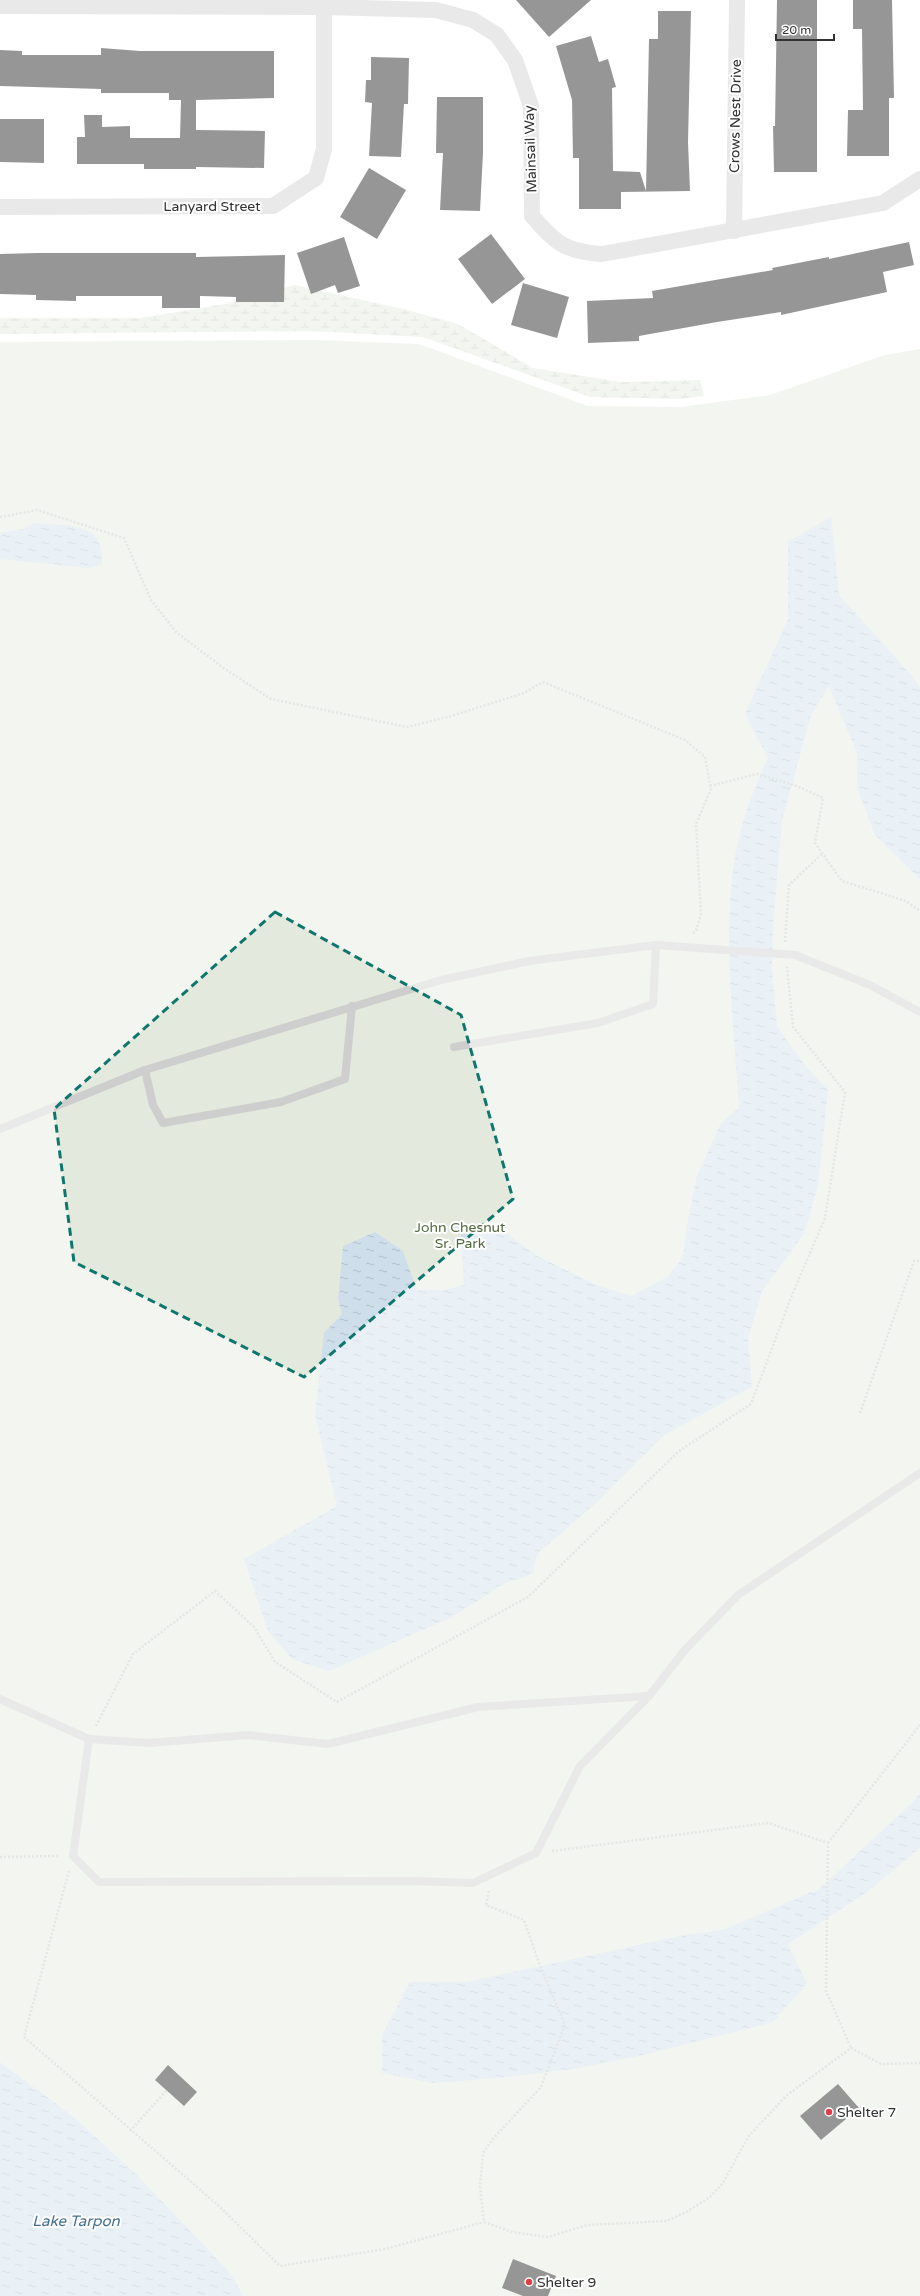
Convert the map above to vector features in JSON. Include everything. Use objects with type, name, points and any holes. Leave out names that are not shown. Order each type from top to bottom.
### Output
[{"type":"street","name":"Crows Nest Drive","points":[[734,231],[737,0]]},
{"type":"street","name":"Mainsail Way","points":[[0,6],[324,4],[436,10],[473,20],[497,35],[515,60],[531,106],[532,216],[553,240],[578,253],[602,254],[883,203],[920,179]]},
{"type":"street","name":"Lanyard Street","points":[[0,207],[273,206],[316,178],[324,149],[324,4]]},
{"type":"lane","points":[[454,1047],[598,1023],[653,1004],[656,945]]},
{"type":"lane","points":[[0,1129],[144,1070],[440,980],[529,961],[656,945],[718,948],[795,955],[870,985],[920,1012]]},
{"type":"lane","points":[[144,1070],[153,1105],[163,1123],[281,1102],[345,1079],[352,1006]]},
{"type":"lane","points":[[89,1739],[73,1856],[99,1882],[414,1881],[473,1883],[536,1853],[580,1766],[648,1696],[684,1651],[738,1595],[920,1473]]},
{"type":"lane","points":[[0,1700],[89,1739],[149,1743],[248,1735],[328,1744],[478,1707],[648,1696]]},
{"type":"path","points":[[0,517],[37,510],[124,538],[152,600],[176,632],[225,669],[271,699],[407,727],[451,716],[524,693],[543,682],[685,740],[705,757],[710,786],[696,824],[701,914],[696,931],[678,946]]},
{"type":"path","points":[[710,786],[757,774],[797,786],[823,798],[816,843],[842,881],[906,901],[920,911]]},
{"type":"path","points":[[89,1739],[133,1654],[214,1591],[254,1627],[275,1662],[337,1702],[528,1597],[678,1451],[751,1404],[792,1295],[825,1218],[845,1092],[793,1026],[782,954],[789,885],[823,854]]},
{"type":"path","points":[[860,1413],[914,1261],[920,1261]]},
{"type":"path","points":[[920,1725],[828,1843],[826,1991],[851,2048],[881,2064],[920,2063]]},
{"type":"path","points":[[536,1853],[768,1823],[828,1843]]},
{"type":"path","points":[[0,1857],[73,1856],[24,2037],[130,2131],[220,2207],[280,2266],[385,2249],[484,2222],[512,2232],[548,2237],[587,2225],[667,2221],[688,2211],[710,2197],[723,2183],[748,2137],[786,2096],[851,2048]]},
{"type":"path","points":[[480,1880],[489,1891],[486,1905],[524,1920],[539,1963],[565,2025],[541,2087],[492,2140],[483,2153],[480,2188],[484,2222]]},
{"type":"path","points":[[130,2131],[167,2090]]},
{"type":"highlighted area","points":[[275,912],[461,1015],[513,1199],[304,1377],[74,1262],[54,1109]]},
{"type":"green space","points":[[295,285],[407,310],[458,324],[533,368],[621,382],[700,380],[704,396],[681,399],[590,397],[423,337],[313,331],[0,334],[0,318],[141,318],[225,304]]},
{"type":"green space","name":"John Chesnut Sr. Park","points":[[313,340],[419,344],[588,406],[681,407],[770,395],[885,355],[920,349],[920,2296],[243,2296],[233,2276],[69,2113],[0,2062],[0,342]]},
{"type":"water","points":[[831,517],[839,595],[913,677],[920,688],[920,879],[875,835],[857,787],[857,753],[829,686],[811,715],[782,820],[773,926],[772,969],[777,1027],[805,1065],[828,1090],[818,1186],[804,1234],[762,1291],[748,1339],[752,1387],[664,1435],[596,1503],[537,1554],[533,1574],[505,1583],[452,1617],[329,1671],[292,1659],[268,1631],[244,1559],[337,1506],[315,1415],[324,1333],[342,1314],[338,1299],[343,1246],[375,1232],[403,1251],[417,1290],[445,1290],[464,1285],[461,1234],[506,1233],[539,1257],[599,1286],[631,1296],[669,1276],[683,1257],[688,1219],[697,1176],[721,1123],[739,1108],[730,982],[729,919],[731,887],[735,856],[744,818],[768,758],[745,714],[788,619],[788,542]]},
{"type":"water","points":[[35,523],[72,526],[91,533],[98,540],[102,550],[102,565],[89,568],[0,559],[0,533],[23,529]]},
{"type":"water","points":[[920,1793],[920,1848],[867,1892],[788,1944],[807,1984],[773,2022],[643,2055],[573,2069],[498,2078],[433,2083],[382,2073],[382,2035],[410,1982],[466,1982],[685,1935],[723,1930],[811,1892],[816,1892],[914,1801]]},
{"type":"water","name":"Lake Tarpon","points":[[0,2062],[69,2113],[137,2175],[233,2276],[243,2296],[0,2296]]},
{"type":"building","points":[[516,0],[591,0],[549,37]]},
{"type":"building","points":[[777,0],[817,0],[817,172],[774,172],[773,126],[775,126]]},
{"type":"building","points":[[853,0],[892,0],[894,98],[889,98],[889,156],[847,156],[848,110],[863,110],[862,29],[853,29]]},
{"type":"building","points":[[658,11],[691,11],[688,142],[690,191],[621,192],[621,209],[579,209],[579,158],[573,158],[572,100],[556,46],[591,36],[599,62],[608,59],[616,87],[612,88],[613,171],[640,172],[646,191],[649,39],[658,39]]},
{"type":"building","points":[[101,48],[140,51],[274,51],[274,98],[196,100],[196,130],[265,131],[264,168],[196,167],[196,169],[144,169],[144,164],[77,164],[77,137],[85,137],[84,115],[102,115],[102,127],[130,126],[130,138],[180,138],[181,100],[169,100],[169,93],[101,93],[101,89],[0,86],[0,50],[22,51],[22,55],[101,55]]},
{"type":"building","points":[[371,57],[409,58],[408,104],[404,104],[401,157],[369,156],[372,103],[365,102],[366,80],[371,80]]},
{"type":"building","points":[[437,97],[483,97],[483,153],[480,211],[440,210],[443,153],[436,153]]},
{"type":"building","points":[[0,119],[44,119],[44,163],[0,162]]},
{"type":"building","points":[[369,168],[406,190],[377,239],[340,217]]},
{"type":"building","points":[[491,234],[525,279],[492,304],[458,259]]},
{"type":"building","points":[[344,237],[360,286],[338,293],[335,285],[311,294],[297,253]]},
{"type":"building","points":[[909,242],[914,265],[883,272],[887,292],[781,315],[781,312],[639,336],[639,341],[588,343],[587,301],[653,298],[652,291],[773,270],[772,268],[829,257],[829,259]]},
{"type":"building","points":[[196,253],[196,257],[285,255],[284,302],[236,302],[236,297],[200,296],[200,308],[162,308],[162,296],[76,296],[76,301],[36,300],[36,295],[0,294],[0,254]]},
{"type":"building","points":[[523,283],[569,297],[557,338],[511,325]]},
{"type":"building","points":[[168,2065],[197,2092],[184,2106],[155,2080]]},
{"type":"building","name":"Shelter 7","points":[[838,2084],[859,2108],[821,2140],[800,2116]]},
{"type":"building","name":"Shelter 9","points":[[513,2259],[556,2276],[548,2296],[523,2296],[502,2288]]},
{"type":"place","name":"Shelter 7","points":[[829,2112]]},
{"type":"place","name":"Shelter 9","points":[[529,2282]]}]
